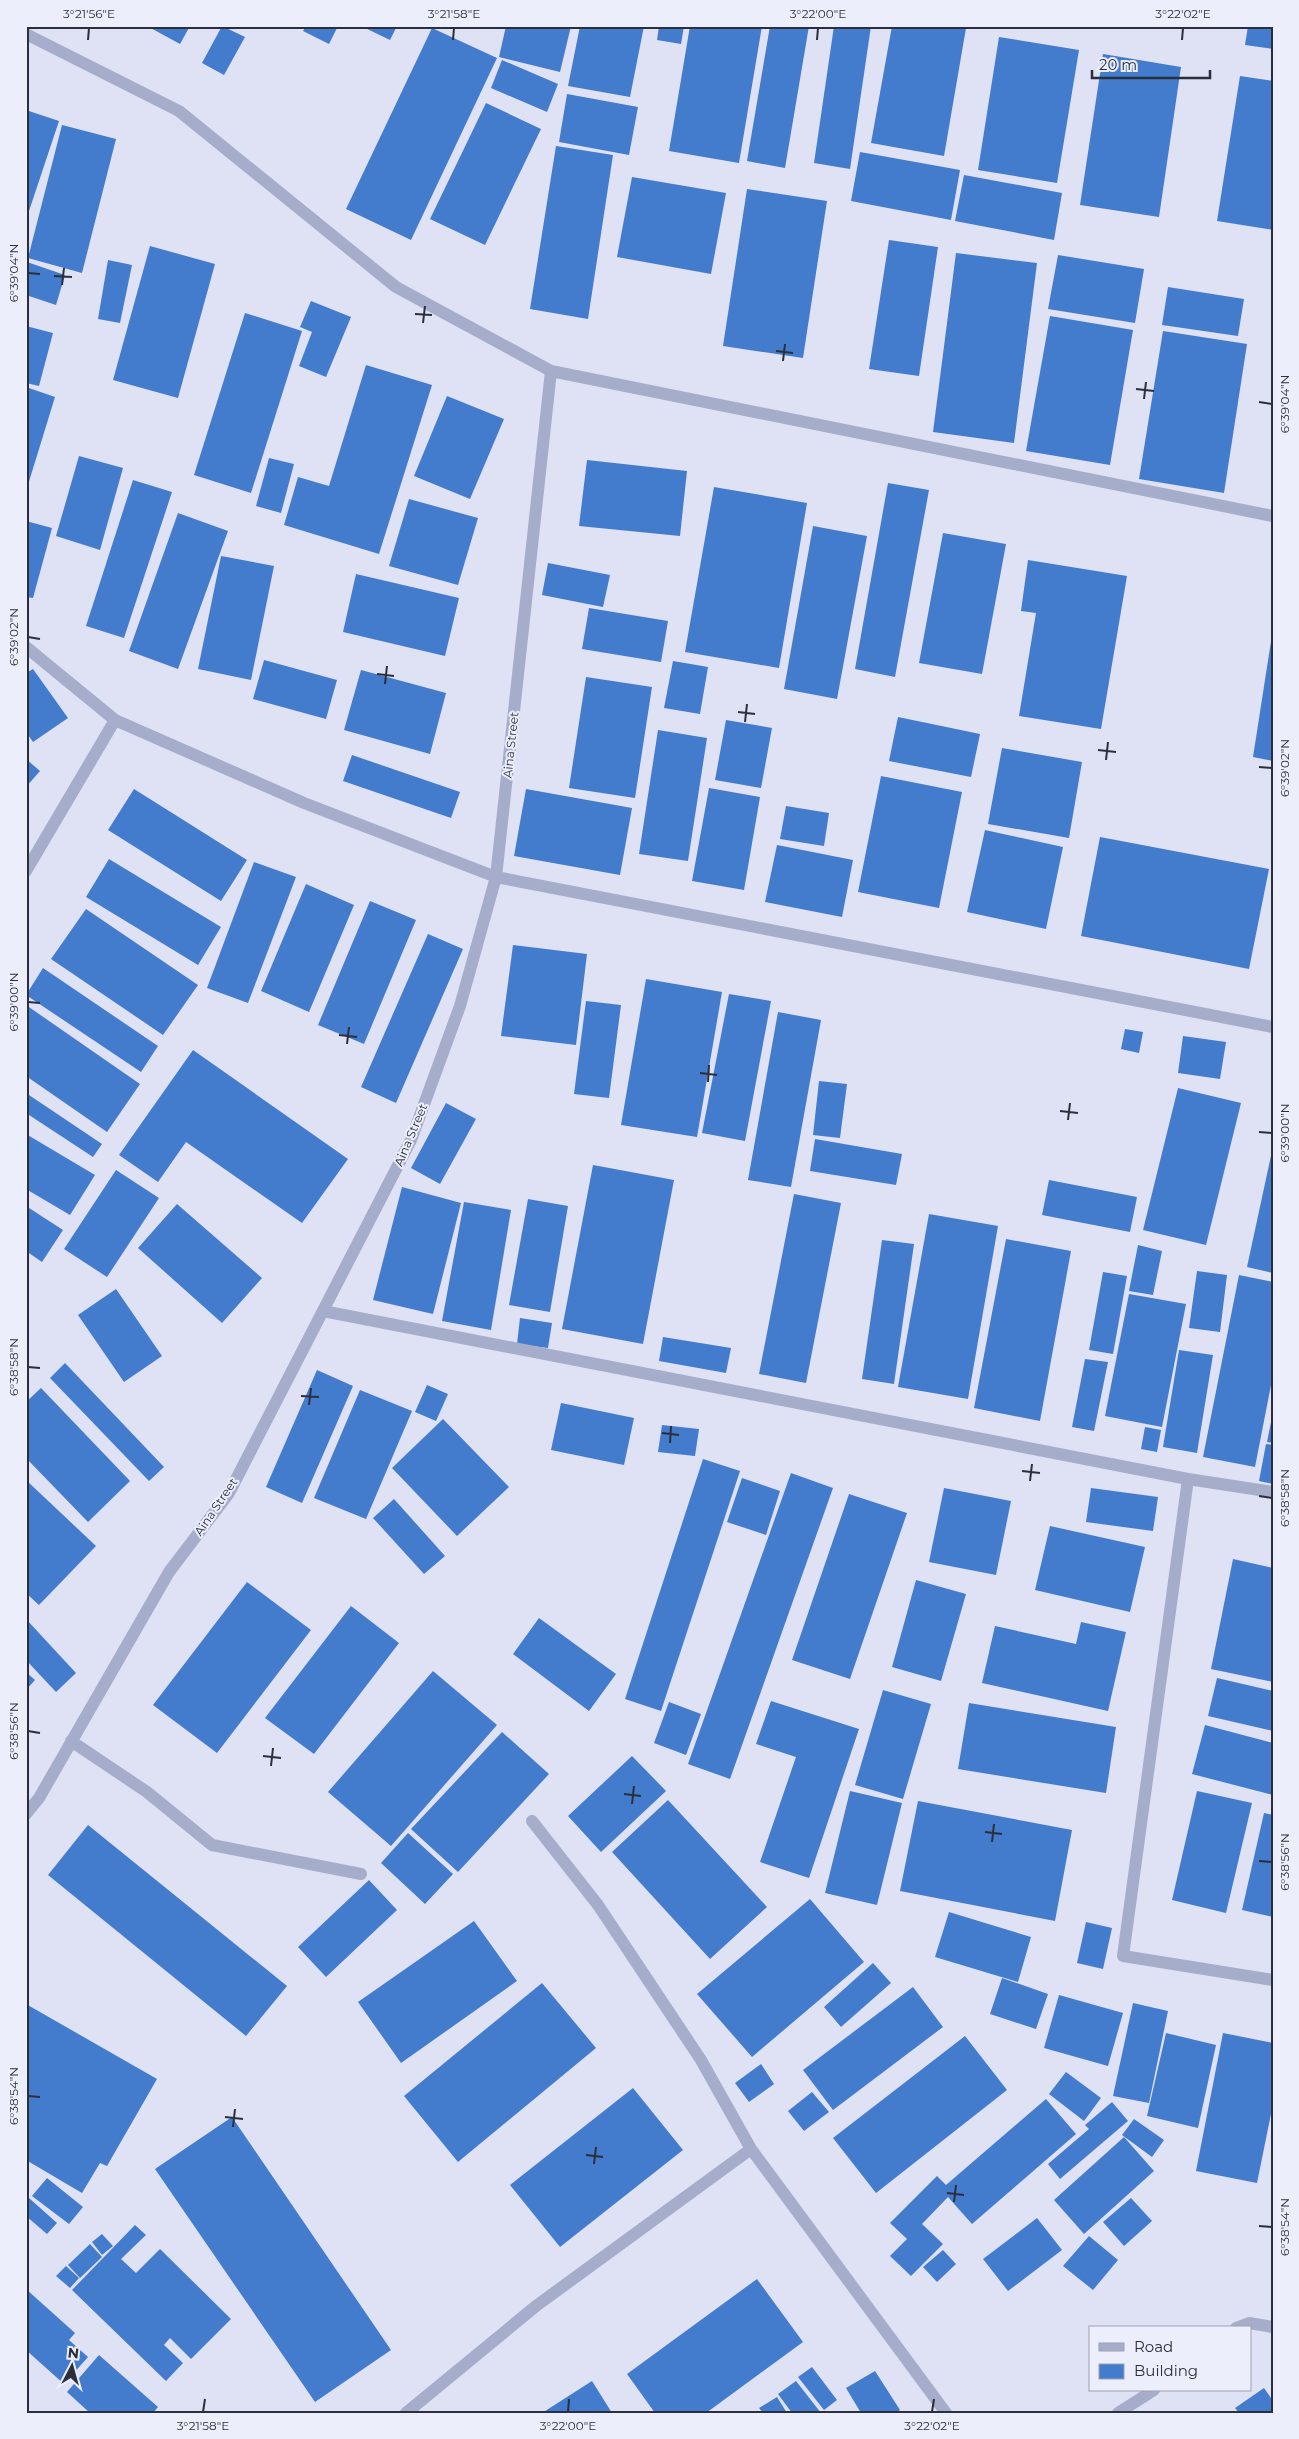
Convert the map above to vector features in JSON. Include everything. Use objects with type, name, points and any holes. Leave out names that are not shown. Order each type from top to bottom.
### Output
[{"type":"street","points":[[26,34],[179,111],[396,287],[551,371],[1273,516]]},
{"type":"street","name":"Aina Street","points":[[26,1814],[39,1798],[169,1572],[229,1493],[411,1140],[460,1006],[496,878],[551,371]]},
{"type":"street","points":[[26,647],[115,720],[304,803],[496,878],[1273,1027]]},
{"type":"street","points":[[26,871],[115,720]]},
{"type":"street","points":[[324,1311],[1188,1479],[1273,1492]]},
{"type":"street","points":[[1188,1479],[1123,1956],[1273,1980]]},
{"type":"street","points":[[71,1740],[147,1792],[212,1845],[361,1874]]},
{"type":"street","points":[[532,1820],[598,1905],[701,2060],[751,2149],[946,2413]]},
{"type":"street","points":[[406,2413],[536,2306],[751,2149]]},
{"type":"street","points":[[1241,2326],[1249,2323],[1273,2328]]},
{"type":"street","points":[[1118,2413],[1151,2392]]},
{"type":"building","points":[[147,26],[190,26],[180,44]]},
{"type":"building","points":[[222,26],[245,37],[224,75],[202,63]]},
{"type":"building","points":[[306,26],[338,26],[329,44],[303,31]]},
{"type":"building","points":[[361,26],[397,26],[390,40]]},
{"type":"building","points":[[506,26],[571,26],[560,72],[499,57]]},
{"type":"building","points":[[580,26],[644,26],[630,97],[568,86]]},
{"type":"building","points":[[659,26],[684,26],[681,44],[657,40]]},
{"type":"building","points":[[690,26],[762,26],[739,163],[669,151]]},
{"type":"building","points":[[770,26],[809,26],[785,168],[747,161]]},
{"type":"building","points":[[834,26],[871,26],[850,169],[814,163]]},
{"type":"building","points":[[892,26],[966,28],[944,156],[871,143]]},
{"type":"building","points":[[1248,26],[1273,27],[1273,49],[1245,45]]},
{"type":"building","points":[[432,28],[497,58],[411,240],[346,209]]},
{"type":"building","points":[[999,37],[1079,50],[1057,183],[978,170]]},
{"type":"building","points":[[1103,54],[1181,67],[1159,217],[1080,205]]},
{"type":"building","points":[[502,60],[558,84],[547,112],[491,88]]},
{"type":"building","points":[[1240,76],[1273,81],[1273,230],[1217,221]]},
{"type":"building","points":[[567,94],[638,107],[629,155],[559,142]]},
{"type":"building","points":[[486,103],[541,129],[485,245],[430,219]]},
{"type":"building","points":[[26,110],[59,121],[29,211],[26,211]]},
{"type":"building","points":[[62,125],[116,139],[82,273],[28,258]]},
{"type":"building","points":[[556,146],[613,155],[588,319],[530,309]]},
{"type":"building","points":[[860,152],[960,170],[951,220],[851,201]]},
{"type":"building","points":[[964,175],[1062,193],[1054,240],[955,221]]},
{"type":"building","points":[[632,177],[726,193],[711,274],[617,257]]},
{"type":"building","points":[[747,189],[827,201],[803,358],[723,346]]},
{"type":"building","points":[[889,240],[938,247],[919,376],[869,369]]},
{"type":"building","points":[[150,246],[215,264],[178,398],[113,380]]},
{"type":"building","points":[[956,253],[1037,263],[1014,443],[933,432]]},
{"type":"building","points":[[1058,255],[1144,269],[1135,323],[1048,309]]},
{"type":"building","points":[[108,260],[132,265],[120,323],[98,319]]},
{"type":"building","points":[[27,262],[65,275],[56,305],[26,295]]},
{"type":"building","points":[[1168,287],[1244,299],[1238,336],[1162,325]]},
{"type":"building","points":[[311,301],[351,317],[326,377],[299,366],[312,332],[300,327]]},
{"type":"building","points":[[245,313],[302,331],[251,493],[194,475]]},
{"type":"building","points":[[1050,316],[1133,330],[1110,465],[1026,451]]},
{"type":"building","points":[[26,326],[53,333],[39,386],[26,383]]},
{"type":"building","points":[[1163,331],[1247,344],[1224,493],[1139,479]]},
{"type":"building","points":[[366,365],[432,385],[379,554],[284,525],[298,477],[329,486]]},
{"type":"building","points":[[26,387],[55,397],[27,488],[26,488]]},
{"type":"building","points":[[447,396],[504,419],[470,499],[414,476]]},
{"type":"building","points":[[79,456],[123,468],[100,550],[56,536]]},
{"type":"building","points":[[269,458],[294,464],[281,513],[256,506]]},
{"type":"building","points":[[587,460],[687,471],[680,536],[579,526]]},
{"type":"building","points":[[133,480],[172,492],[124,638],[86,626]]},
{"type":"building","points":[[888,483],[929,490],[895,677],[855,669]]},
{"type":"building","points":[[714,487],[807,503],[779,668],[685,652]]},
{"type":"building","points":[[409,499],[478,518],[458,585],[389,566]]},
{"type":"building","points":[[178,513],[228,531],[178,669],[129,651]]},
{"type":"building","points":[[26,521],[52,528],[33,598],[26,597]]},
{"type":"building","points":[[813,526],[867,536],[837,699],[784,689]]},
{"type":"building","points":[[943,533],[1006,544],[982,674],[919,663]]},
{"type":"building","points":[[221,556],[274,566],[251,680],[198,669]]},
{"type":"building","points":[[1028,560],[1127,576],[1101,729],[1019,716],[1036,613],[1021,611]]},
{"type":"building","points":[[548,563],[610,575],[603,607],[542,595]]},
{"type":"building","points":[[356,574],[459,598],[445,656],[343,632]]},
{"type":"building","points":[[589,608],[668,621],[661,662],[582,649]]},
{"type":"building","points":[[1273,635],[1273,761],[1253,757]]},
{"type":"building","points":[[264,660],[337,680],[326,719],[253,699]]},
{"type":"building","points":[[673,661],[708,667],[700,714],[664,708]]},
{"type":"building","points":[[33,669],[68,718],[33,742],[26,732],[26,673]]},
{"type":"building","points":[[361,670],[446,693],[430,754],[344,730]]},
{"type":"building","points":[[586,677],[652,687],[635,798],[569,788]]},
{"type":"building","points":[[898,717],[980,734],[971,777],[889,761]]},
{"type":"building","points":[[726,720],[772,728],[761,788],[715,780]]},
{"type":"building","points":[[658,730],[707,738],[688,861],[639,854]]},
{"type":"building","points":[[1002,748],[1082,762],[1069,838],[988,824]]},
{"type":"building","points":[[352,755],[460,792],[451,818],[343,781]]},
{"type":"building","points":[[26,759],[40,771],[26,787]]},
{"type":"building","points":[[881,776],[962,792],[939,908],[858,892]]},
{"type":"building","points":[[709,788],[760,797],[744,890],[692,881]]},
{"type":"building","points":[[134,789],[247,860],[221,901],[108,830]]},
{"type":"building","points":[[526,789],[632,808],[620,875],[514,856]]},
{"type":"building","points":[[786,806],[829,813],[824,846],[780,839]]},
{"type":"building","points":[[985,830],[1063,847],[1046,929],[967,912]]},
{"type":"building","points":[[1100,837],[1269,869],[1249,969],[1081,936]]},
{"type":"building","points":[[777,845],[853,860],[842,917],[765,902]]},
{"type":"building","points":[[109,859],[221,927],[198,965],[86,897]]},
{"type":"building","points":[[254,862],[296,877],[248,1003],[207,988]]},
{"type":"building","points":[[306,884],[354,905],[309,1012],[261,991]]},
{"type":"building","points":[[370,901],[416,920],[364,1044],[318,1025]]},
{"type":"building","points":[[86,909],[198,985],[163,1035],[51,959]]},
{"type":"building","points":[[428,934],[463,949],[396,1103],[361,1087]]},
{"type":"building","points":[[513,945],[587,954],[576,1045],[501,1036]]},
{"type":"building","points":[[43,968],[158,1046],[141,1072],[26,995]]},
{"type":"building","points":[[646,979],[722,992],[697,1137],[621,1125]]},
{"type":"building","points":[[729,994],[771,1001],[745,1141],[702,1133]]},
{"type":"building","points":[[586,1001],[621,1005],[609,1098],[574,1094]]},
{"type":"building","points":[[26,1005],[140,1084],[107,1132],[26,1076]]},
{"type":"building","points":[[778,1012],[821,1020],[791,1187],[748,1180]]},
{"type":"building","points":[[1125,1029],[1143,1032],[1139,1053],[1121,1049]]},
{"type":"building","points":[[1183,1036],[1226,1042],[1220,1079],[1178,1073]]},
{"type":"building","points":[[193,1050],[348,1159],[302,1223],[186,1142],[158,1182],[119,1155]]},
{"type":"building","points":[[819,1081],[847,1084],[840,1138],[813,1135]]},
{"type":"building","points":[[1178,1088],[1241,1103],[1206,1245],[1143,1230]]},
{"type":"building","points":[[26,1093],[102,1144],[93,1157],[26,1113]]},
{"type":"building","points":[[446,1103],[476,1119],[440,1184],[411,1168]]},
{"type":"building","points":[[26,1134],[95,1175],[70,1215],[26,1189]]},
{"type":"building","points":[[815,1139],[902,1154],[896,1185],[810,1171]]},
{"type":"building","points":[[1273,1151],[1273,1273],[1247,1267]]},
{"type":"building","points":[[593,1165],[674,1180],[643,1344],[562,1329]]},
{"type":"building","points":[[116,1170],[159,1198],[107,1277],[64,1249]]},
{"type":"building","points":[[1049,1180],[1137,1197],[1130,1232],[1042,1215]]},
{"type":"building","points":[[402,1187],[461,1203],[433,1314],[373,1300]]},
{"type":"building","points":[[794,1194],[841,1203],[806,1383],[759,1374]]},
{"type":"building","points":[[528,1199],[568,1206],[550,1312],[509,1305]]},
{"type":"building","points":[[464,1202],[511,1210],[491,1330],[442,1321]]},
{"type":"building","points":[[177,1204],[262,1278],[222,1323],[138,1248]]},
{"type":"building","points":[[26,1206],[63,1230],[42,1262],[26,1251]]},
{"type":"building","points":[[929,1214],[998,1226],[968,1399],[898,1387]]},
{"type":"building","points":[[1006,1239],[1071,1251],[1040,1421],[974,1408]]},
{"type":"building","points":[[882,1240],[914,1244],[894,1384],[862,1379]]},
{"type":"building","points":[[1138,1245],[1162,1251],[1153,1295],[1129,1291]]},
{"type":"building","points":[[1197,1271],[1227,1275],[1220,1332],[1189,1328]]},
{"type":"building","points":[[1103,1272],[1127,1276],[1113,1354],[1089,1350]]},
{"type":"building","points":[[1239,1275],[1273,1282],[1273,1375],[1255,1467],[1203,1457]]},
{"type":"building","points":[[116,1289],[162,1356],[124,1382],[78,1315]]},
{"type":"building","points":[[1129,1294],[1186,1304],[1162,1427],[1105,1416]]},
{"type":"building","points":[[520,1318],[552,1323],[548,1348],[517,1344]]},
{"type":"building","points":[[663,1337],[731,1348],[726,1373],[659,1361]]},
{"type":"building","points":[[1179,1350],[1213,1355],[1197,1453],[1163,1447]]},
{"type":"building","points":[[1085,1359],[1108,1362],[1094,1431],[1072,1427]]},
{"type":"building","points":[[65,1363],[164,1467],[149,1481],[50,1378]]},
{"type":"building","points":[[317,1370],[353,1386],[302,1503],[266,1487]]},
{"type":"building","points":[[427,1385],[448,1394],[436,1421],[415,1412]]},
{"type":"building","points":[[41,1388],[130,1481],[88,1522],[26,1458],[26,1402]]},
{"type":"building","points":[[360,1390],[412,1411],[366,1519],[314,1498]]},
{"type":"building","points":[[561,1403],[634,1418],[624,1465],[551,1450]]},
{"type":"building","points":[[1273,1417],[1273,1443],[1267,1442]]},
{"type":"building","points":[[443,1419],[509,1487],[457,1536],[392,1468]]},
{"type":"building","points":[[662,1425],[699,1429],[695,1456],[658,1452]]},
{"type":"building","points":[[1145,1427],[1161,1430],[1157,1452],[1141,1449]]},
{"type":"building","points":[[1266,1444],[1273,1445],[1273,1484],[1259,1481]]},
{"type":"building","points":[[703,1459],[740,1471],[661,1711],[625,1699]]},
{"type":"building","points":[[791,1473],[833,1488],[730,1779],[688,1764]]},
{"type":"building","points":[[742,1478],[780,1491],[766,1535],[727,1522]]},
{"type":"building","points":[[26,1480],[96,1546],[39,1605],[26,1593]]},
{"type":"building","points":[[944,1488],[1011,1501],[996,1575],[929,1562]]},
{"type":"building","points":[[1091,1488],[1158,1497],[1153,1531],[1086,1522]]},
{"type":"building","points":[[849,1494],[907,1513],[850,1679],[792,1660]]},
{"type":"building","points":[[394,1499],[445,1556],[424,1574],[373,1518]]},
{"type":"building","points":[[1050,1526],[1145,1547],[1130,1612],[1035,1590]]},
{"type":"building","points":[[1233,1559],[1273,1568],[1273,1682],[1211,1669]]},
{"type":"building","points":[[916,1580],[966,1594],[941,1681],[892,1667]]},
{"type":"building","points":[[247,1582],[311,1630],[217,1753],[153,1705]]},
{"type":"building","points":[[351,1606],[399,1643],[314,1754],[265,1718]]},
{"type":"building","points":[[539,1618],[616,1674],[589,1711],[513,1654]]},
{"type":"building","points":[[26,1619],[76,1673],[56,1692],[26,1660]]},
{"type":"building","points":[[1081,1622],[1126,1632],[1108,1711],[982,1683],[995,1626],[1076,1644]]},
{"type":"building","points":[[433,1671],[497,1725],[391,1846],[328,1792]]},
{"type":"building","points":[[26,1672],[35,1680],[26,1690]]},
{"type":"building","points":[[1217,1678],[1273,1691],[1273,1731],[1208,1716]]},
{"type":"building","points":[[883,1690],[931,1704],[903,1799],[855,1785]]},
{"type":"building","points":[[771,1701],[859,1729],[809,1878],[760,1862],[796,1757],[756,1744]]},
{"type":"building","points":[[669,1702],[701,1714],[686,1755],[654,1743]]},
{"type":"building","points":[[969,1703],[1116,1727],[1106,1793],[958,1769]]},
{"type":"building","points":[[1205,1725],[1273,1743],[1273,1795],[1192,1774]]},
{"type":"building","points":[[502,1732],[549,1774],[458,1872],[411,1829]]},
{"type":"building","points":[[632,1756],[666,1791],[601,1852],[568,1816]]},
{"type":"building","points":[[850,1791],[902,1803],[877,1905],[825,1893]]},
{"type":"building","points":[[1197,1791],[1252,1803],[1226,1913],[1172,1900]]},
{"type":"building","points":[[668,1800],[767,1907],[710,1959],[612,1852]]},
{"type":"building","points":[[918,1801],[1072,1830],[1055,1921],[900,1891]]},
{"type":"building","points":[[1264,1813],[1273,1815],[1273,1917],[1242,1910]]},
{"type":"building","points":[[88,1825],[287,1986],[246,2036],[48,1875]]},
{"type":"building","points":[[408,1833],[453,1874],[425,1904],[381,1863]]},
{"type":"building","points":[[369,1880],[397,1910],[326,1977],[298,1947]]},
{"type":"building","points":[[810,1899],[864,1962],[752,2057],[697,1994]]},
{"type":"building","points":[[949,1912],[1031,1937],[1018,1982],[935,1957]]},
{"type":"building","points":[[474,1921],[517,1981],[401,2063],[358,2002]]},
{"type":"building","points":[[1086,1922],[1112,1928],[1103,1969],[1077,1963]]},
{"type":"building","points":[[873,1963],[891,1983],[841,2027],[824,2007]]},
{"type":"building","points":[[1002,1978],[1048,1994],[1036,2029],[990,2014]]},
{"type":"building","points":[[542,1983],[596,2048],[458,2162],[404,2096]]},
{"type":"building","points":[[913,1987],[943,2027],[833,2110],[803,2070]]},
{"type":"building","points":[[1059,1995],[1123,2013],[1108,2066],[1044,2048]]},
{"type":"building","points":[[1133,2003],[1168,2011],[1149,2103],[1113,2096]]},
{"type":"building","points":[[26,2004],[157,2079],[107,2166],[100,2163],[82,2193],[26,2160]]},
{"type":"building","points":[[1166,2033],[1216,2045],[1198,2128],[1147,2116]]},
{"type":"building","points":[[1223,2033],[1273,2043],[1273,2104],[1257,2183],[1196,2171]]},
{"type":"building","points":[[965,2036],[1007,2090],[876,2193],[833,2138]]},
{"type":"building","points":[[761,2064],[774,2084],[749,2102],[735,2083]]},
{"type":"building","points":[[1066,2072],[1101,2098],[1084,2121],[1049,2094]]},
{"type":"building","points":[[633,2088],[683,2150],[560,2247],[510,2185]]},
{"type":"building","points":[[812,2092],[829,2112],[804,2131],[788,2111]]},
{"type":"building","points":[[1046,2099],[1076,2134],[972,2224],[948,2197],[922,2224],[943,2244],[911,2276],[890,2256],[907,2239],[890,2223],[937,2176],[946,2185]]},
{"type":"building","points":[[1112,2102],[1128,2121],[1060,2179],[1048,2164],[1089,2129],[1085,2125]]},
{"type":"building","points":[[232,2117],[391,2350],[315,2402],[155,2169]]},
{"type":"building","points":[[1134,2119],[1164,2140],[1152,2157],[1122,2135]]},
{"type":"building","points":[[1124,2137],[1154,2171],[1084,2234],[1054,2200]]},
{"type":"building","points":[[47,2178],[83,2207],[69,2224],[32,2196]]},
{"type":"building","points":[[29,2198],[57,2223],[47,2234],[26,2216],[26,2202]]},
{"type":"building","points":[[1131,2198],[1152,2221],[1124,2246],[1103,2222]]},
{"type":"building","points":[[1037,2218],[1062,2250],[1008,2291],[983,2259]]},
{"type":"building","points":[[135,2225],[146,2235],[121,2259],[136,2273],[160,2249],[231,2319],[191,2359],[170,2338],[164,2345],[183,2363],[166,2381],[72,2290]]},
{"type":"building","points":[[102,2234],[113,2246],[102,2255],[92,2242]]},
{"type":"building","points":[[1089,2236],[1118,2260],[1093,2290],[1063,2266]]},
{"type":"building","points":[[90,2244],[102,2257],[80,2278],[68,2265]]},
{"type":"building","points":[[943,2250],[956,2264],[937,2282],[923,2267]]},
{"type":"building","points":[[66,2266],[79,2278],[70,2288],[56,2276]]},
{"type":"building","points":[[757,2279],[803,2342],[706,2413],[655,2413],[627,2374]]},
{"type":"building","points":[[26,2289],[75,2333],[69,2340],[88,2357],[64,2384],[26,2350]]},
{"type":"building","points":[[99,2355],[158,2407],[153,2413],[90,2413],[67,2392]]},
{"type":"building","points":[[812,2367],[837,2400],[824,2410],[798,2377]]},
{"type":"building","points":[[875,2371],[900,2410],[896,2413],[861,2413],[846,2388]]},
{"type":"building","points":[[592,2381],[612,2413],[542,2413]]},
{"type":"building","points":[[796,2381],[821,2413],[792,2413],[778,2394]]},
{"type":"building","points":[[1264,2388],[1273,2401],[1273,2409],[1268,2413],[1239,2413],[1235,2408]]},
{"type":"building","points":[[777,2397],[787,2413],[763,2413],[759,2408]]}]
